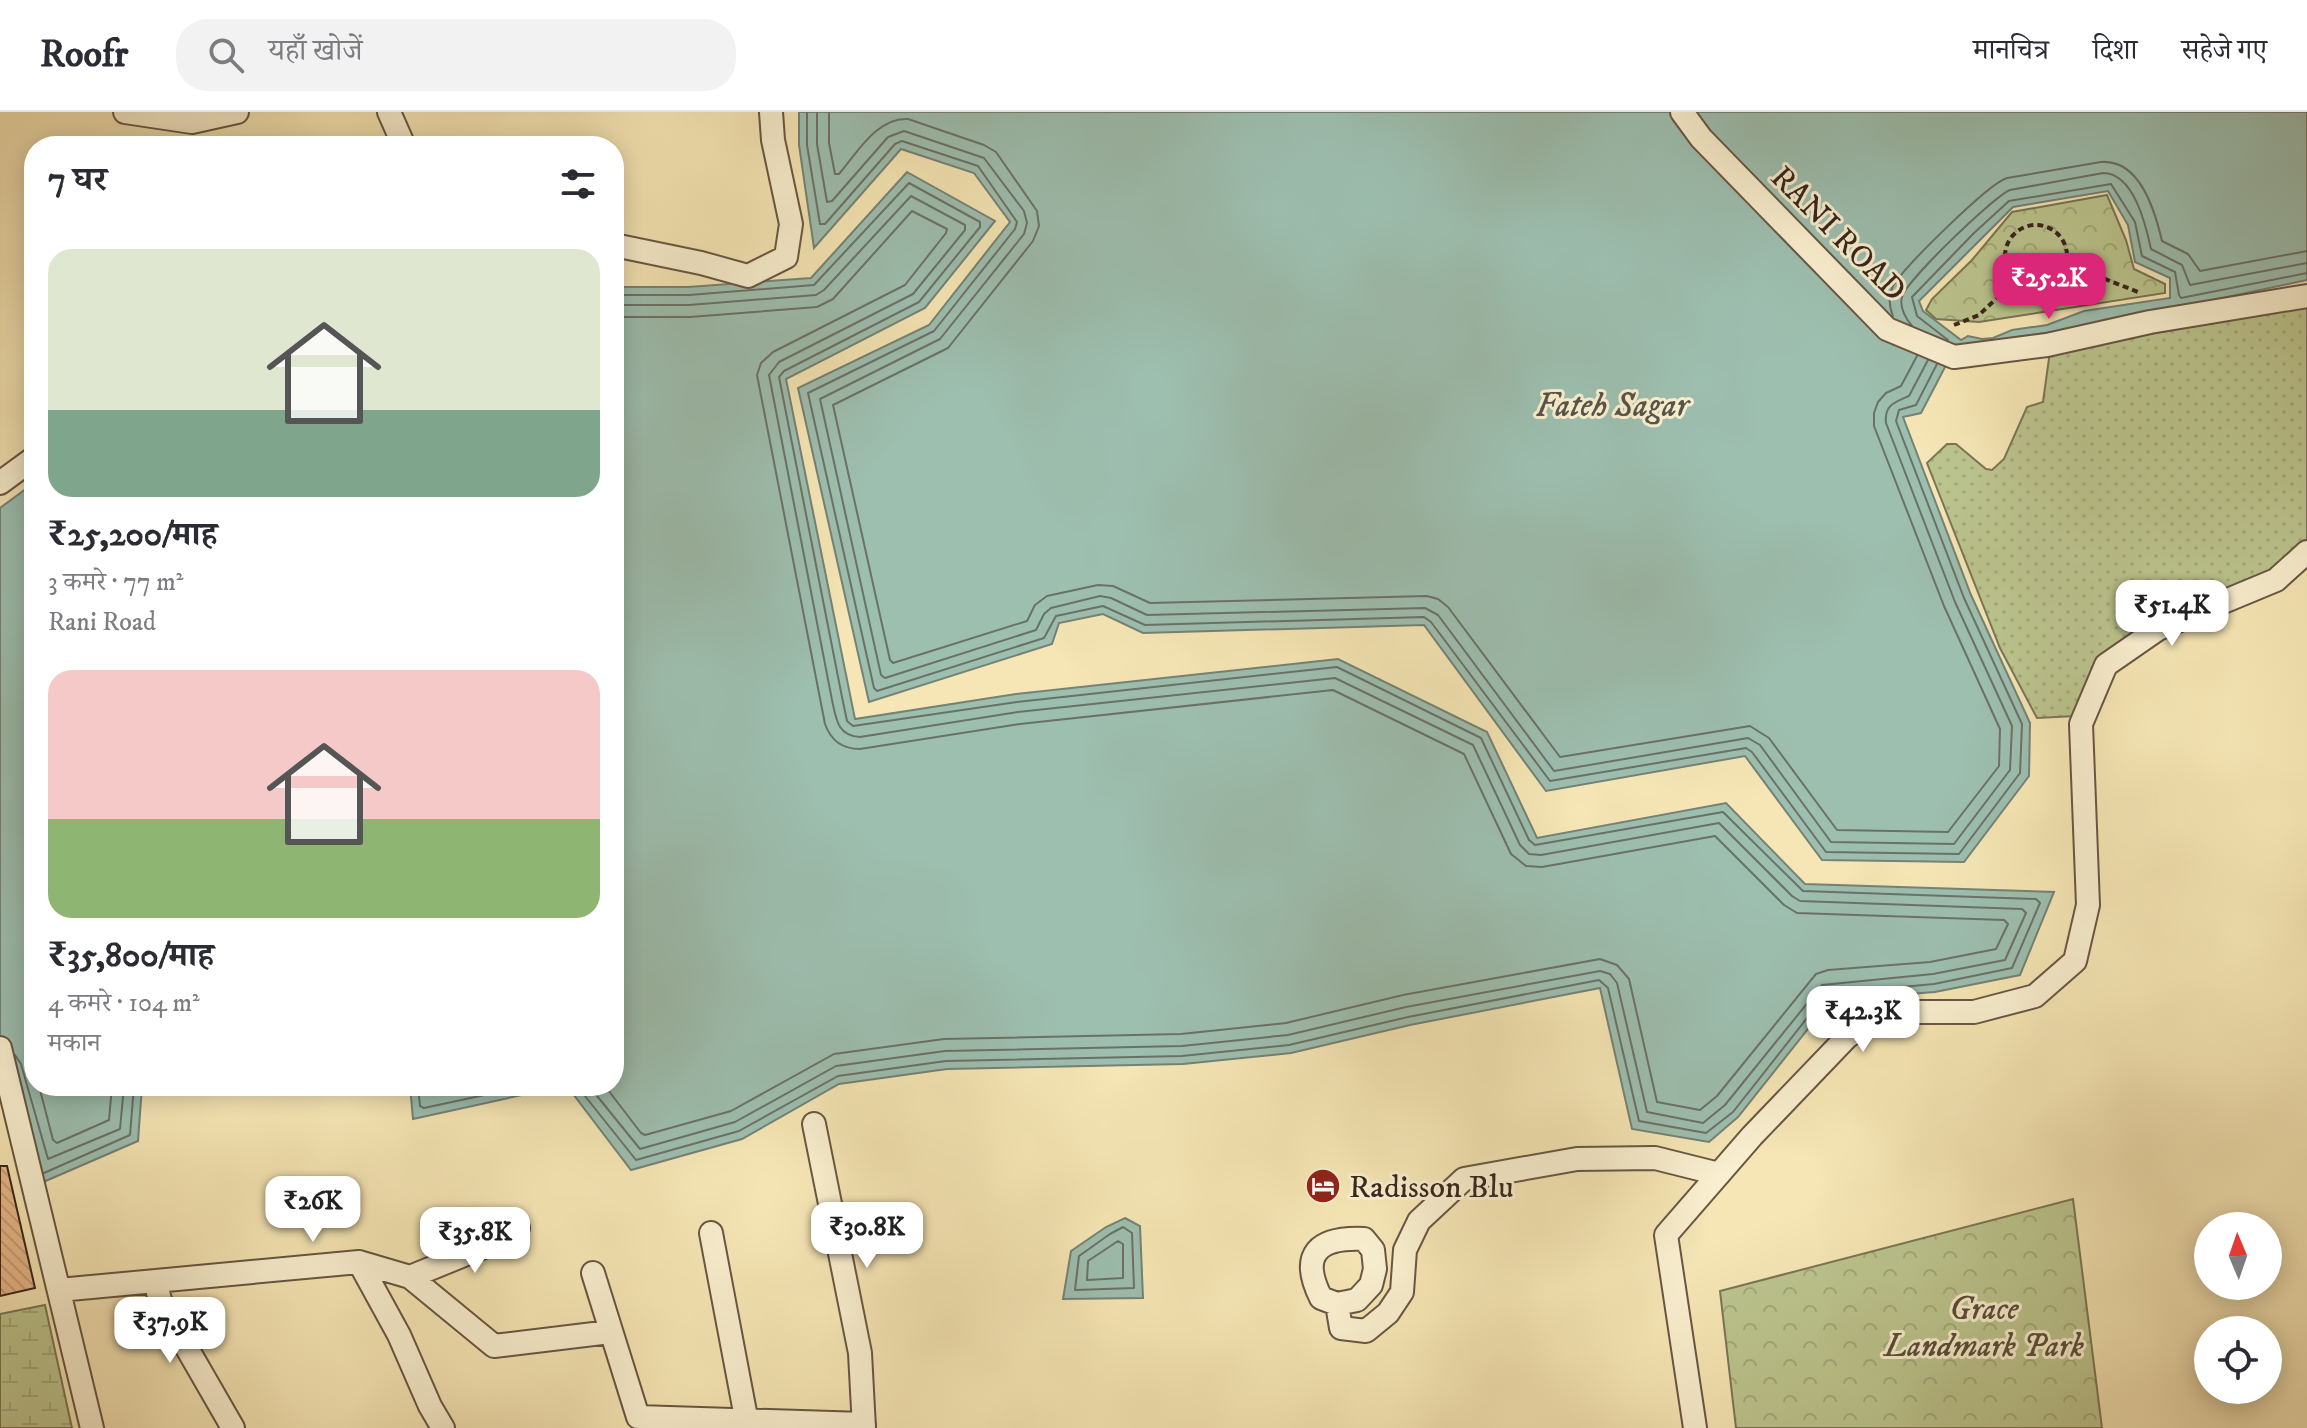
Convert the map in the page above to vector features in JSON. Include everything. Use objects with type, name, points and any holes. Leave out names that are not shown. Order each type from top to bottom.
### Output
[{"type":"street","points":[[125,112],[192,122],[237,112]]},
{"type":"street","points":[[389,112],[400,136]]},
{"type":"street","points":[[624,247],[748,276],[786,257],[791,224],[773,140],[771,112]]},
{"type":"street","name":"RANI ROAD","points":[[1682,112],[1711,148],[1887,329],[1954,357],[2047,345],[2150,322],[2307,296]]},
{"type":"street","points":[[0,483],[24,465]]},
{"type":"street","points":[[1695,1428],[1666,1235],[1752,1136],[1847,1037],[1882,1012],[1974,1012],[2035,996],[2075,961],[2088,905],[2081,724],[2106,665],[2158,629],[2276,580],[2307,552]]},
{"type":"street","points":[[0,1048],[92,1428]]},
{"type":"street","points":[[593,1273],[636,1422],[864,1426],[860,1353],[814,1124]]},
{"type":"street","points":[[1337,1304],[1341,1328],[1366,1331],[1388,1313],[1402,1292],[1405,1250],[1419,1221],[1464,1179],[1577,1159],[1655,1158],[1719,1174]]},
{"type":"street","points":[[410,1277],[486,1246],[518,1228]]},
{"type":"street","points":[[711,1233],[749,1424]]},
{"type":"street","points":[[59,1290],[359,1262],[410,1277],[494,1346],[610,1332]]},
{"type":"street","points":[[359,1262],[399,1335],[443,1428]]},
{"type":"street","points":[[155,1282],[161,1303],[233,1428]]},
{"type":"path","points":[[2032,225],[2052,229],[2060,236],[2068,254],[2067,264],[2055,281],[2035,288],[2016,280],[2006,263],[2005,253],[2014,234],[2032,225]]},
{"type":"path","points":[[2067,264],[2138,292]]},
{"type":"path","points":[[1954,325],[1979,315],[2016,280]]},
{"type":"green space","points":[[2107,195],[2126,240],[2134,269],[2165,284],[2165,293],[1979,322],[1936,319],[1926,310],[1932,299],[1972,260],[2012,212]]},
{"type":"green space","points":[[2307,307],[2307,539],[2271,573],[2163,616],[2076,716],[2037,718],[2000,648],[1927,463],[1947,444],[1956,444],[1986,469],[1992,470],[2004,459],[2027,407],[2043,402],[2050,351]]},
{"type":"green space","name":"Grace Landmark Park","points":[[2073,1199],[2102,1428],[1736,1428],[1720,1291]]},
{"type":"green space","points":[[45,1305],[72,1428],[0,1428],[0,1314]]},
{"type":"water","name":"Fateh Sagar","points":[[799,112],[2307,112],[2307,280],[2086,327],[1956,346],[1921,413],[1903,417],[1971,595],[2030,723],[2029,776],[1964,862],[1822,860],[1745,756],[1546,791],[1424,625],[1143,633],[1103,614],[1059,623],[1052,644],[869,702],[798,388],[929,325],[1010,222],[974,173],[901,149],[814,248],[799,145]],"holes":[[[2108,191],[2128,225],[2135,262],[2170,278],[2170,298],[2084,311],[2047,325],[2012,330],[1993,338],[1968,336],[1961,340],[1923,311],[1919,301],[2013,207]]]},
{"type":"water","points":[[907,172],[995,221],[925,308],[786,379],[855,719],[1016,694],[1338,659],[1487,732],[1537,838],[1726,803],[1805,884],[2054,892],[2020,975],[1935,992],[1831,1000],[1738,1117],[1709,1142],[1632,1129],[1600,988],[1410,1025],[1291,1053],[1183,1064],[947,1069],[839,1084],[742,1139],[631,1170],[575,1096],[624,1096],[624,287],[688,287],[811,278]]},
{"type":"water","points":[[24,490],[24,1096],[141,1096],[138,1141],[34,1186],[0,1054],[0,508]]},
{"type":"water","points":[[411,1096],[518,1096],[413,1119]]},
{"type":"water","points":[[1125,1218],[1140,1226],[1143,1298],[1063,1299],[1071,1251]]},
{"type":"building","points":[[0,1166],[7,1166],[35,1288],[0,1296]]},
{"type":"place","name":"Radisson Blu","points":[[1323,1186]]}]
